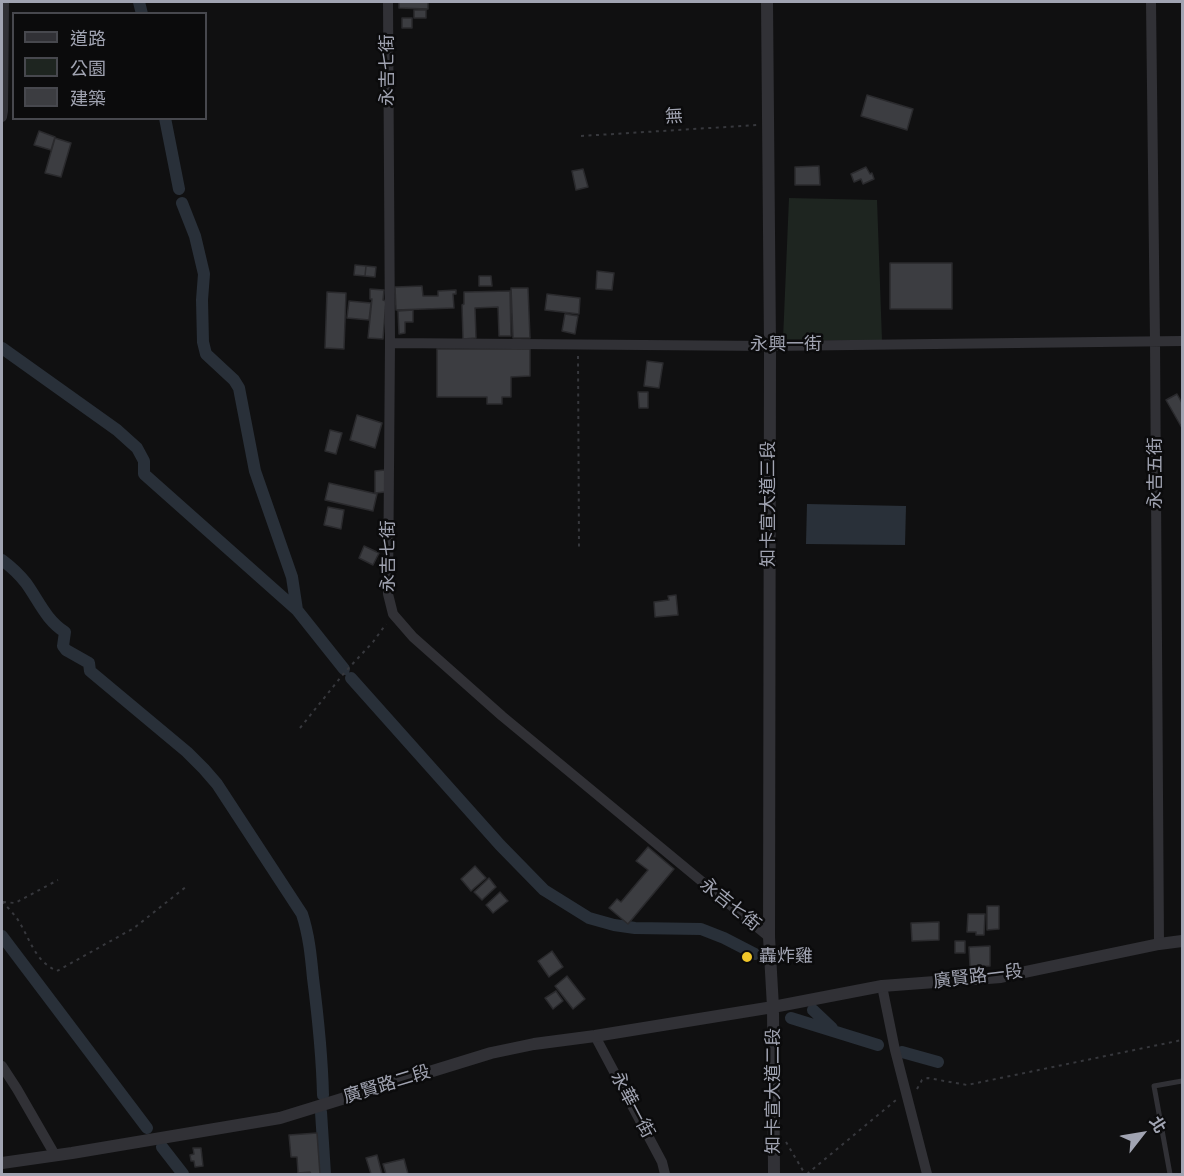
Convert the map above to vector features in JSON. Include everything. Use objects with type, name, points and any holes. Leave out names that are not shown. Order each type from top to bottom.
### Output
[{"type":"street","points":[[2,117],[4,2]]},
{"type":"street","name":"永吉七街","points":[[387,2],[390,343],[388,594],[393,614],[413,637],[502,716],[769,938]]},
{"type":"street","name":"知卡宣大道三段","points":[[767,2],[770,345],[769,938],[773,1007]]},
{"type":"street","name":"永吉五街","points":[[1151,2],[1159,944]]},
{"type":"street","name":"永興一街","points":[[390,343],[770,345],[1182,341]]},
{"type":"street","name":"廣賢路一段","points":[[773,1007],[882,986],[1001,977],[1182,941]]},
{"type":"street","points":[[882,986],[895,1050],[927,1174]]},
{"type":"street","name":"廣賢路二段","points":[[2,1163],[280,1118],[491,1053],[534,1044],[773,1007]]},
{"type":"street","name":"知卡宣大道二段","points":[[773,1007],[774,1174]]},
{"type":"street","name":"永華一街","points":[[595,1036],[662,1162],[665,1174]]},
{"type":"street","points":[[2,1066],[55,1155]]},
{"type":"lane","points":[[1170,1174],[1154,1086],[1182,1081]]},
{"type":"path","name":"無","points":[[581,136],[768,124]]},
{"type":"path","points":[[578,344],[579,551]]},
{"type":"path","points":[[300,728],[345,672],[373,642],[393,614]]},
{"type":"path","points":[[2,902],[15,903],[58,880]]},
{"type":"path","points":[[2,902],[16,916],[38,956],[48,967],[57,971],[134,928],[188,886]]},
{"type":"path","points":[[917,1088],[921,1080],[928,1078],[968,1085],[1182,1040]]},
{"type":"path","points":[[775,1121],[806,1174],[888,1105],[906,1093]]},
{"type":"green space","points":[[789,198],[877,200],[882,341],[783,340]]},
{"type":"shaded area","points":[[807,504],[906,506],[905,545],[806,544]]},
{"type":"building","points":[[399,2],[428,2],[428,9],[399,8]]},
{"type":"building","points":[[414,10],[426,10],[426,18],[414,18]]},
{"type":"building","points":[[402,18],[412,18],[412,28],[402,28]]},
{"type":"building","points":[[867,95],[913,109],[907,130],[861,116]]},
{"type":"building","points":[[39,131],[55,137],[51,150],[34,145]]},
{"type":"building","points":[[55,138],[71,143],[61,177],[45,173]]},
{"type":"building","points":[[819,166],[820,185],[795,185],[795,167]]},
{"type":"building","points":[[866,167],[874,179],[863,184],[861,179],[854,182],[851,174]]},
{"type":"building","points":[[583,169],[588,187],[576,190],[572,171]]},
{"type":"building","points":[[890,263],[952,263],[952,309],[890,309]]},
{"type":"building","points":[[355,265],[366,266],[365,276],[354,275]]},
{"type":"building","points":[[366,266],[376,267],[375,277],[365,276]]},
{"type":"building","points":[[597,271],[614,273],[612,290],[596,289]]},
{"type":"building","points":[[479,276],[491,276],[492,286],[479,286]]},
{"type":"building","points":[[422,286],[423,296],[438,296],[438,291],[456,290],[456,294],[453,294],[454,308],[396,310],[395,287]]},
{"type":"building","points":[[511,288],[528,288],[530,338],[513,338]]},
{"type":"building","points":[[370,289],[384,290],[383,300],[386,301],[383,339],[368,338],[372,299],[370,299]]},
{"type":"building","points":[[510,291],[511,336],[499,336],[498,307],[475,308],[476,338],[463,339],[464,292]]},
{"type":"building","points":[[327,292],[346,293],[344,349],[325,348]]},
{"type":"building","points":[[547,294],[580,298],[579,314],[545,310]]},
{"type":"building","points":[[349,301],[371,303],[369,320],[347,318]]},
{"type":"building","points":[[413,310],[413,322],[405,322],[405,333],[399,334],[398,311]]},
{"type":"building","points":[[565,314],[578,316],[575,334],[562,331]]},
{"type":"building","points":[[437,349],[530,349],[530,376],[511,377],[511,397],[502,397],[502,404],[487,404],[487,397],[437,397]]},
{"type":"building","points":[[647,361],[663,363],[659,388],[644,386]]},
{"type":"building","points":[[638,392],[648,392],[648,408],[639,408]]},
{"type":"building","points":[[1177,394],[1182,403],[1182,428],[1166,400]]},
{"type":"building","points":[[357,415],[382,423],[375,448],[350,440]]},
{"type":"building","points":[[330,430],[342,433],[336,454],[325,451]]},
{"type":"building","points":[[385,470],[385,492],[375,493],[375,471]]},
{"type":"building","points":[[329,483],[377,494],[373,511],[325,500]]},
{"type":"building","points":[[328,507],[344,510],[341,529],[324,525]]},
{"type":"building","points":[[364,546],[379,553],[373,565],[359,558]]},
{"type":"building","points":[[676,595],[678,615],[655,617],[654,602],[669,600],[668,596]]},
{"type":"building","points":[[648,847],[674,869],[628,924],[609,908],[617,899],[621,902],[648,870],[636,861]]},
{"type":"building","points":[[475,866],[486,878],[471,891],[461,879]]},
{"type":"building","points":[[489,878],[496,887],[482,900],[474,892]]},
{"type":"building","points":[[500,892],[508,901],[493,913],[486,905]]},
{"type":"building","points":[[987,906],[999,906],[999,929],[987,930]]},
{"type":"building","points":[[968,914],[985,914],[984,935],[967,932]]},
{"type":"building","points":[[939,922],[939,940],[912,941],[911,923]]},
{"type":"building","points":[[955,941],[965,941],[965,953],[955,953]]},
{"type":"building","points":[[990,946],[990,966],[970,967],[969,947]]},
{"type":"building","points":[[552,951],[563,967],[549,977],[538,961]]},
{"type":"building","points":[[567,976],[585,999],[573,1009],[555,986]]},
{"type":"building","points":[[556,991],[563,1001],[553,1009],[545,998]]},
{"type":"building","points":[[317,1133],[320,1174],[298,1173],[297,1157],[291,1157],[289,1135]]},
{"type":"building","points":[[193,1148],[201,1148],[203,1166],[195,1167],[194,1161],[191,1161],[190,1155],[194,1154]]},
{"type":"building","points":[[377,1155],[382,1174],[371,1174],[366,1158]]},
{"type":"building","points":[[404,1159],[408,1174],[386,1174],[383,1164]]},
{"type":"waterway","points":[[139,2],[142,12]]},
{"type":"waterway","points":[[165,120],[179,189]]},
{"type":"waterway","points":[[182,203],[195,236],[204,274],[203,342],[206,354],[234,380],[239,388],[255,471],[292,577],[297,610]]},
{"type":"waterway","points":[[2,348],[117,430],[137,448],[144,461],[144,474],[297,610],[344,669]]},
{"type":"waterway","points":[[2,560],[23,580],[48,616],[65,632],[63,646],[66,650],[89,663],[90,671],[187,752],[217,784],[302,914],[311,962],[323,1095]]},
{"type":"waterway","points":[[351,678],[500,845],[544,890],[589,918],[635,928],[701,929],[755,954]]},
{"type":"waterway","points":[[2,936],[147,1128]]},
{"type":"waterway","points":[[813,1010],[832,1028]]},
{"type":"waterway","points":[[791,1018],[878,1045]]},
{"type":"waterway","points":[[902,1052],[938,1062]]},
{"type":"waterway","points":[[321,1112],[325,1174]]},
{"type":"waterway","points":[[162,1147],[183,1174]]},
{"type":"place","name":"轟炸雞","points":[[747,957]]}]
